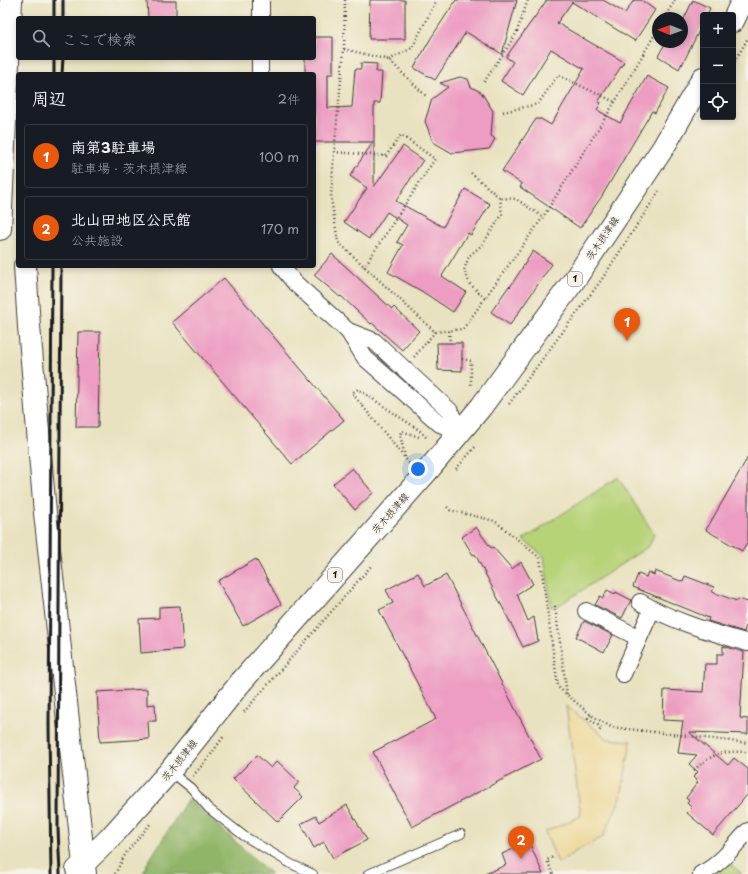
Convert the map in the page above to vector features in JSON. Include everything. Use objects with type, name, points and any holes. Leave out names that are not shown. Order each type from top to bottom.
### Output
[{"type":"main road","points":[[0,229],[11,0]]},
{"type":"main road","points":[[15,0],[17,16]]},
{"type":"main road","points":[[736,15],[743,0]]},
{"type":"main road","points":[[20,60],[21,72]]},
{"type":"main road","name":"茨木摂津線","points":[[80,871],[170,772],[249,690],[419,466],[459,432],[481,407],[575,279],[663,148],[700,83]]},
{"type":"main road","points":[[25,268],[28,326],[42,491],[80,871]]},
{"type":"street","points":[[261,0],[261,16]]},
{"type":"street","points":[[260,60],[260,72]]},
{"type":"street","points":[[282,268],[295,283],[348,332],[365,358],[440,424],[459,432]]},
{"type":"street","points":[[348,332],[374,341],[450,411],[459,432]]},
{"type":"street","points":[[622,674],[639,638],[646,606],[696,628],[748,643]]},
{"type":"street","points":[[586,611],[639,638]]},
{"type":"street","points":[[701,874],[710,870],[748,831]]},
{"type":"lane","points":[[170,772],[191,788],[208,808],[244,836],[290,864],[313,874]]},
{"type":"lane","points":[[368,874],[461,834]]},
{"type":"path","points":[[345,0],[344,49],[331,198],[338,242],[435,332]]},
{"type":"path","points":[[389,60],[412,48],[435,3],[435,0]]},
{"type":"path","points":[[484,82],[516,34],[528,0]]},
{"type":"path","points":[[668,12],[675,0]]},
{"type":"path","points":[[736,60],[748,38]]},
{"type":"path","points":[[404,369],[435,332],[463,330],[543,217],[615,102],[652,39]]},
{"type":"path","points":[[344,49],[389,60],[426,96]]},
{"type":"path","points":[[503,112],[538,104],[558,75],[615,102]]},
{"type":"path","points":[[334,152],[386,156],[401,135],[435,159],[364,266]]},
{"type":"path","points":[[471,172],[500,198],[516,199],[543,217]]},
{"type":"path","points":[[485,298],[470,284],[464,270],[469,256],[482,245],[502,215],[500,198]]},
{"type":"path","points":[[448,331],[450,343]]},
{"type":"path","points":[[462,359],[472,361],[471,394]]},
{"type":"path","points":[[419,466],[405,459],[352,393],[358,389],[419,430],[428,439]]},
{"type":"path","points":[[405,459],[400,434],[402,431],[419,437]]},
{"type":"path","points":[[447,508],[495,521],[540,558],[558,687],[591,715],[611,727],[748,743]]},
{"type":"path","points":[[249,690],[373,563]]},
{"type":"path","points":[[555,606],[567,695]]},
{"type":"path","points":[[591,715],[588,718],[602,728],[599,731]]},
{"type":"path","points":[[694,770],[709,758],[726,751],[748,752]]},
{"type":"path","points":[[553,874],[547,860],[555,856]]},
{"type":"green space","points":[[618,477],[654,534],[649,546],[558,606],[551,607],[544,556],[523,540]]},
{"type":"green space","points":[[187,800],[193,803],[271,874],[143,874],[147,864]]},
{"type":"green space","points":[[728,862],[742,874],[714,874]]},
{"type":"sand","points":[[566,706],[608,739],[631,741],[621,797],[603,837],[578,850],[558,863],[545,832],[581,816]]},
{"type":"building","points":[[370,0],[405,0],[405,39],[369,39]]},
{"type":"building","points":[[456,0],[517,0],[502,54],[466,32],[435,80],[414,68],[431,38]]},
{"type":"building","points":[[547,0],[603,0],[625,13],[634,0],[641,0],[655,10],[652,12],[652,15],[635,41],[572,2],[557,23],[624,62],[598,102],[601,103],[597,110],[620,123],[647,76],[669,88],[655,113],[652,111],[602,196],[580,228],[520,187],[522,184],[502,171],[536,119],[541,119],[551,125],[584,69],[551,49],[523,95],[501,81],[513,62],[506,57]]},
{"type":"building","points":[[693,0],[710,8],[708,12],[700,12],[700,29],[679,69],[658,56],[663,48],[688,48],[687,12]]},
{"type":"building","points":[[147,1],[176,1],[176,16],[148,16]]},
{"type":"building","points":[[316,37],[333,37],[333,74],[328,74],[328,108],[352,107],[355,69],[361,69],[361,63],[377,64],[376,72],[382,72],[380,103],[374,103],[374,187],[403,146],[423,160],[396,201],[443,227],[465,189],[490,204],[471,235],[468,233],[442,276],[466,292],[453,312],[423,292],[388,272],[403,245],[397,242],[407,225],[387,212],[369,239],[344,222],[367,188],[350,176],[373,142],[316,142],[316,72],[305,72],[305,60],[316,60]]},
{"type":"building","points":[[460,77],[468,79],[471,87],[481,92],[493,111],[491,136],[495,139],[489,149],[452,153],[433,142],[425,121],[432,99],[448,87],[440,83]]},
{"type":"building","points":[[533,251],[552,264],[510,325],[491,312],[509,286],[510,287]]},
{"type":"building","points":[[332,254],[392,309],[394,307],[419,331],[402,350],[341,296],[340,297],[314,275]]},
{"type":"building","points":[[224,278],[344,420],[292,464],[172,322]]},
{"type":"building","points":[[78,332],[100,332],[98,427],[76,427]]},
{"type":"building","points":[[437,343],[462,343],[462,371],[438,370]]},
{"type":"building","points":[[748,457],[748,541],[742,551],[706,530]]},
{"type":"building","points":[[352,468],[373,493],[355,510],[333,484]]},
{"type":"building","points":[[476,527],[491,548],[493,547],[512,569],[521,562],[533,584],[517,594],[528,621],[534,617],[538,641],[523,647],[475,554],[473,555],[462,537]]},
{"type":"building","points":[[256,559],[281,604],[243,626],[218,581]]},
{"type":"building","points":[[655,571],[683,582],[685,576],[714,587],[712,592],[737,601],[738,599],[748,602],[748,620],[744,632],[708,621],[709,618],[633,587],[638,574],[646,577],[648,572],[654,575]]},
{"type":"building","points":[[418,573],[425,586],[446,575],[541,759],[412,827],[373,752],[436,719],[379,610],[393,603],[386,590]]},
{"type":"building","points":[[607,590],[615,594],[616,592],[631,600],[622,618],[595,605],[600,596],[603,598]]},
{"type":"building","points":[[180,606],[183,649],[141,653],[139,619],[159,618],[159,607]]},
{"type":"building","points":[[584,621],[613,635],[604,652],[576,637]]},
{"type":"building","points":[[723,646],[744,652],[740,718],[748,719],[748,734],[689,732],[728,765],[734,758],[748,769],[748,794],[713,835],[687,813],[692,808],[687,803],[689,801],[686,798],[698,782],[693,777],[698,772],[689,764],[697,755],[678,753],[683,721],[663,720],[664,690],[703,692],[705,664],[717,664],[717,654],[723,654]]},
{"type":"building","points":[[147,689],[147,705],[155,704],[156,721],[148,721],[149,739],[100,742],[97,692]]},
{"type":"building","points":[[257,755],[271,768],[277,761],[299,782],[294,788],[303,797],[278,822],[233,779]]},
{"type":"building","points":[[347,805],[367,840],[333,858],[324,842],[314,848],[301,824],[316,816],[319,822]]},
{"type":"building","points":[[529,842],[543,874],[485,874],[506,865],[502,854]]},
{"type":"railway","points":[[54,0],[54,16]]},
{"type":"railway","points":[[63,0],[63,16]]},
{"type":"railway","points":[[54,60],[54,72]]},
{"type":"railway","points":[[62,72],[63,60]]},
{"type":"railway","points":[[51,874],[49,725],[52,268]]},
{"type":"railway","points":[[60,874],[58,829],[61,268]]},
{"type":"place","name":"南第3駐車場","points":[[627,341]]},
{"type":"place","name":"北山田地区公民館","points":[[521,859]]}]
